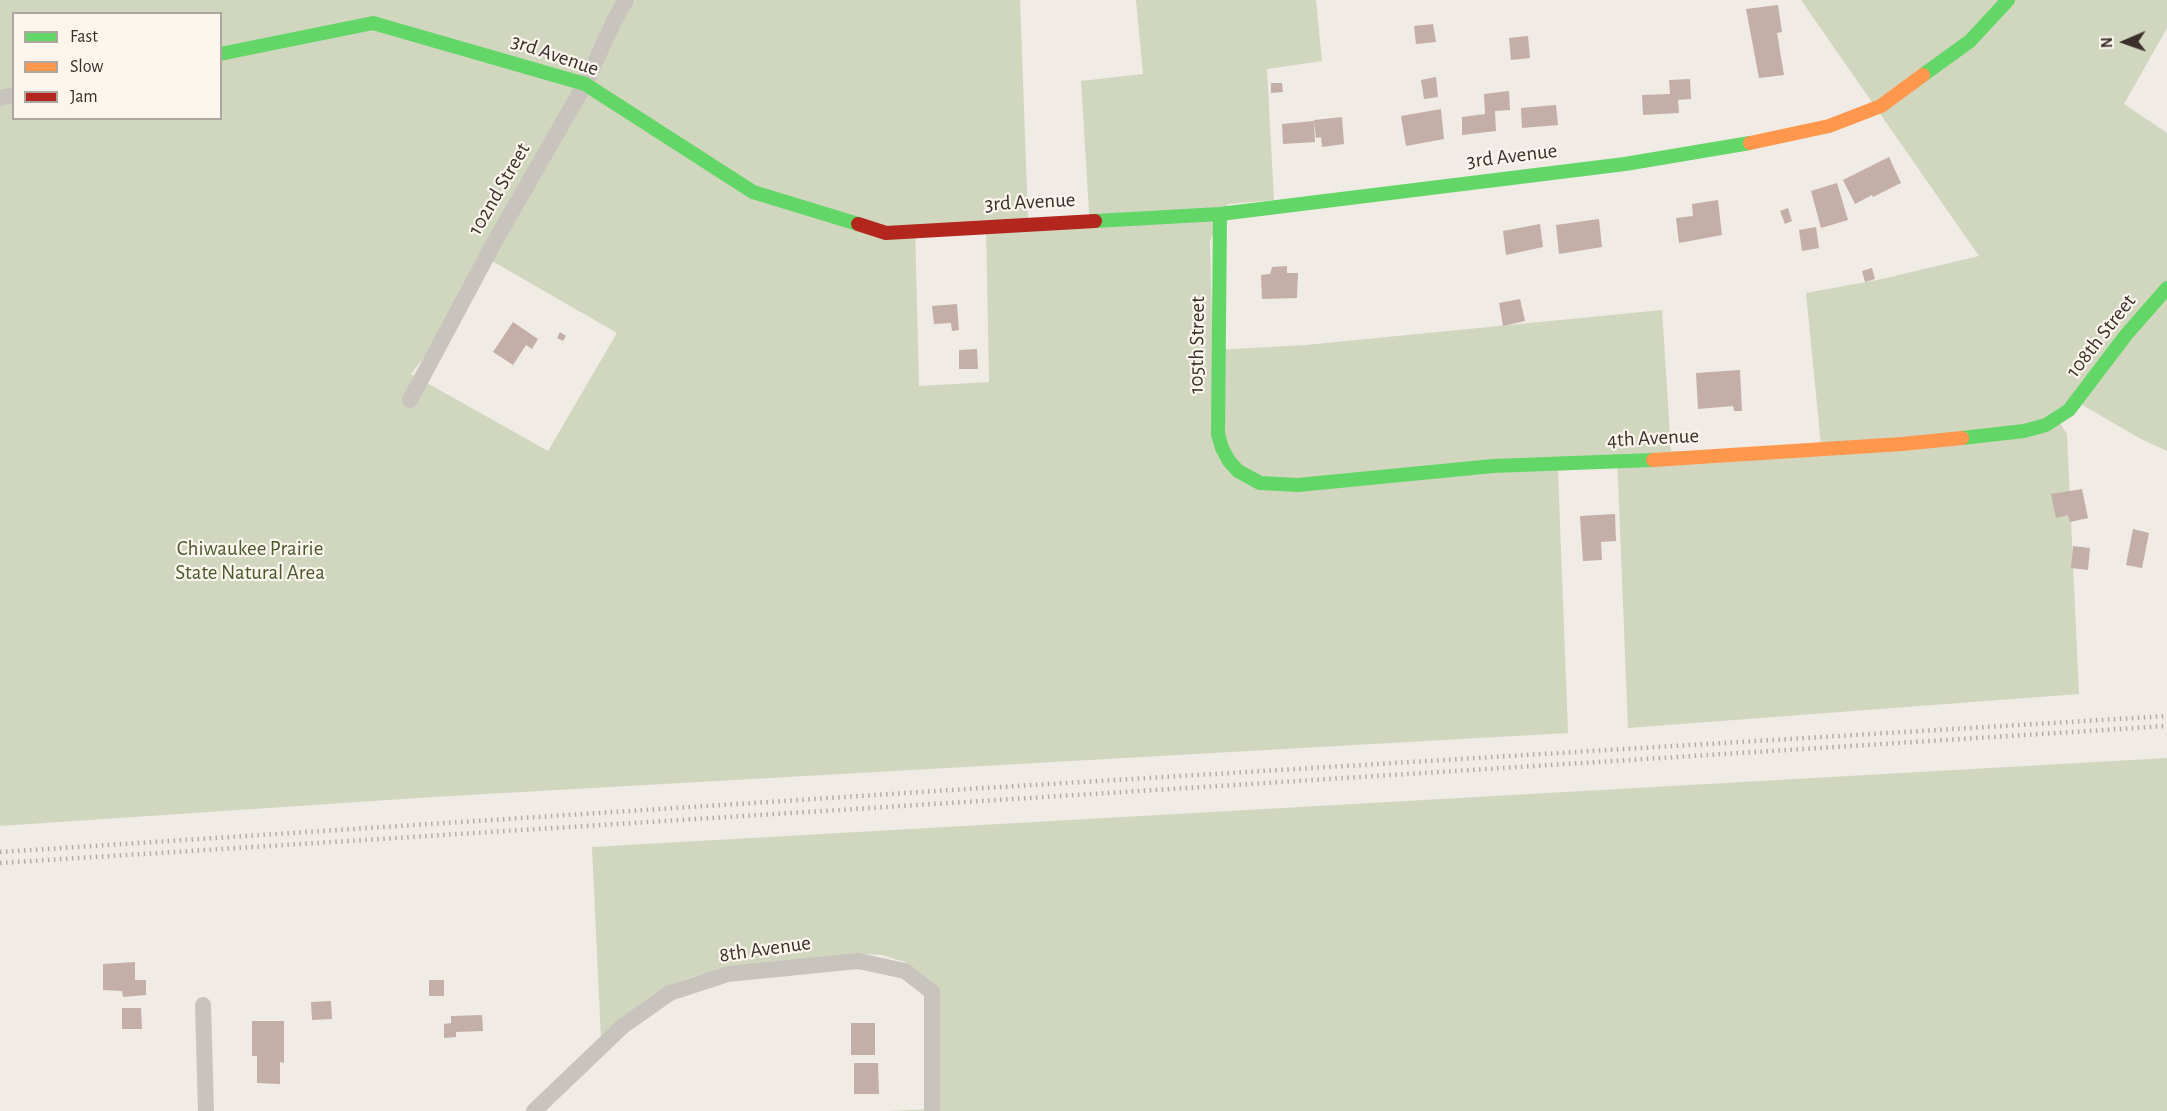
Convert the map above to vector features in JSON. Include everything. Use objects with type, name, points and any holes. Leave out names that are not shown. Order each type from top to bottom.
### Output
[{"type":"street","name":"102nd Street","points":[[410,400],[495,241],[585,84],[626,0]]},
{"type":"street","name":"3rd Avenue","points":[[222,54],[374,23],[585,84],[753,192],[886,233],[1220,214],[1625,164],[1777,139],[1829,126],[1881,106],[1970,41],[2008,0]]},
{"type":"street","name":"105th Street","points":[[1220,214],[1218,434],[1229,461],[1238,471]]},
{"type":"street","name":"108th Street","points":[[2069,410],[2126,335],[2167,288]]},
{"type":"street","name":"4th Avenue","points":[[1238,471],[1260,483],[1298,485],[1493,466],[1647,460],[1902,444],[2024,431],[2046,425],[2069,410]]},
{"type":"street","name":"8th Avenue","points":[[534,1111],[623,1026],[670,993],[728,974],[858,961],[905,971],[932,993],[932,1111]]},
{"type":"street","points":[[203,1005],[206,1111]]},
{"type":"green space","name":"Chiwaukee Prairie State Natural Area","points":[[0,0],[618,0],[631,6],[635,0],[1020,0],[1028,218],[1090,228],[1081,81],[1143,74],[1136,0],[1316,0],[1322,61],[1267,69],[1274,200],[1228,204],[1210,241],[1213,350],[1306,345],[1662,310],[1671,451],[1822,456],[1806,293],[1882,279],[1979,256],[1801,0],[2167,0],[2167,28],[2124,104],[2167,133],[2167,451],[2141,439],[2072,399],[2053,413],[2067,434],[2079,694],[1628,728],[1617,455],[1558,471],[1568,733],[433,797],[0,826]],"holes":[[[986,222],[989,382],[919,386],[915,226]],[[480,254],[617,333],[548,451],[411,374],[431,348]]]},
{"type":"green space","points":[[2167,758],[2167,1111],[888,1111],[939,1109],[932,988],[922,974],[905,962],[882,955],[863,954],[718,971],[691,977],[665,988],[601,1039],[592,847]]},
{"type":"building","points":[[1778,5],[1782,32],[1777,33],[1784,75],[1759,78],[1746,9]]},
{"type":"building","points":[[1433,24],[1436,42],[1416,44],[1414,26]]},
{"type":"building","points":[[1528,36],[1530,58],[1511,60],[1509,38]]},
{"type":"building","points":[[1436,77],[1438,97],[1424,99],[1421,80]]},
{"type":"building","points":[[1690,79],[1691,99],[1678,100],[1679,113],[1643,115],[1642,95],[1670,94],[1669,80]]},
{"type":"building","points":[[1271,83],[1282,83],[1283,92],[1271,93]]},
{"type":"building","points":[[1509,91],[1510,110],[1495,111],[1496,131],[1462,135],[1462,117],[1485,114],[1484,94]]},
{"type":"building","points":[[1556,105],[1558,125],[1522,128],[1521,108]]},
{"type":"building","points":[[1441,109],[1444,139],[1406,146],[1401,116]]},
{"type":"building","points":[[1342,117],[1344,144],[1322,147],[1321,137],[1316,138],[1314,120]]},
{"type":"building","points":[[1314,121],[1315,142],[1283,144],[1282,124]]},
{"type":"building","points":[[1889,157],[1901,183],[1855,204],[1843,180]]},
{"type":"building","points":[[1837,183],[1848,220],[1821,228],[1811,191]]},
{"type":"building","points":[[1718,200],[1722,235],[1679,243],[1676,218],[1693,216],[1692,204]]},
{"type":"building","points":[[1788,208],[1792,221],[1785,224],[1780,211]]},
{"type":"building","points":[[1599,219],[1602,247],[1559,254],[1556,225]]},
{"type":"building","points":[[1540,224],[1543,247],[1506,255],[1503,231]]},
{"type":"building","points":[[1816,227],[1819,248],[1802,251],[1799,230]]},
{"type":"building","points":[[1287,266],[1287,273],[1298,273],[1297,298],[1262,299],[1261,275],[1270,274],[1272,267]]},
{"type":"building","points":[[1872,268],[1875,279],[1865,282],[1862,271]]},
{"type":"building","points":[[1520,299],[1525,321],[1503,326],[1499,303]]},
{"type":"building","points":[[957,304],[959,330],[952,331],[951,323],[934,324],[932,306]]},
{"type":"building","points":[[513,322],[538,339],[532,349],[526,345],[513,365],[493,352]]},
{"type":"building","points":[[560,332],[566,336],[563,341],[557,338]]},
{"type":"building","points":[[977,349],[978,369],[959,369],[959,350]]},
{"type":"building","points":[[1740,370],[1742,411],[1734,411],[1733,406],[1698,409],[1696,373]]},
{"type":"building","points":[[2082,489],[2088,518],[2070,522],[2068,515],[2056,518],[2051,494]]},
{"type":"building","points":[[1615,514],[1616,541],[1601,542],[1602,560],[1583,561],[1580,516]]},
{"type":"building","points":[[2133,529],[2149,533],[2142,568],[2126,565]]},
{"type":"building","points":[[2073,546],[2090,548],[2088,570],[2071,568]]},
{"type":"building","points":[[135,962],[135,980],[146,980],[146,995],[123,997],[122,991],[103,990],[103,964]]},
{"type":"building","points":[[429,980],[444,980],[444,996],[429,996]]},
{"type":"building","points":[[331,1001],[332,1019],[312,1020],[311,1002]]},
{"type":"building","points":[[122,1008],[141,1008],[142,1029],[122,1029]]},
{"type":"building","points":[[482,1015],[483,1031],[456,1032],[456,1037],[444,1038],[444,1024],[451,1023],[451,1016]]},
{"type":"building","points":[[252,1021],[284,1021],[284,1063],[280,1062],[280,1084],[257,1083],[257,1056],[252,1056]]},
{"type":"building","points":[[851,1023],[875,1023],[875,1055],[851,1055]]},
{"type":"building","points":[[854,1063],[878,1063],[879,1094],[854,1094]]},
{"type":"railway","points":[[0,852],[967,789],[2167,716]]},
{"type":"railway","points":[[0,863],[2167,726]]},
{"type":"traffic: fast","points":[[1923,75],[1970,41],[2008,0]]},
{"type":"traffic: fast","points":[[222,54],[373,23],[585,84],[753,192],[858,224]]},
{"type":"traffic: fast","points":[[1095,221],[1220,214],[1625,164],[1750,143]]},
{"type":"traffic: fast","points":[[1220,214],[1218,434],[1229,461],[1238,471],[1260,483],[1298,485],[1493,466],[1653,460]]},
{"type":"traffic: fast","points":[[1962,438],[2024,431],[2046,425],[2069,410],[2126,335],[2167,288]]},
{"type":"traffic: slow","points":[[1750,143],[1829,126],[1881,106],[1923,75]]},
{"type":"traffic: slow","points":[[1653,460],[1962,438]]},
{"type":"traffic: jam","points":[[858,224],[886,233],[1095,221]]}]
